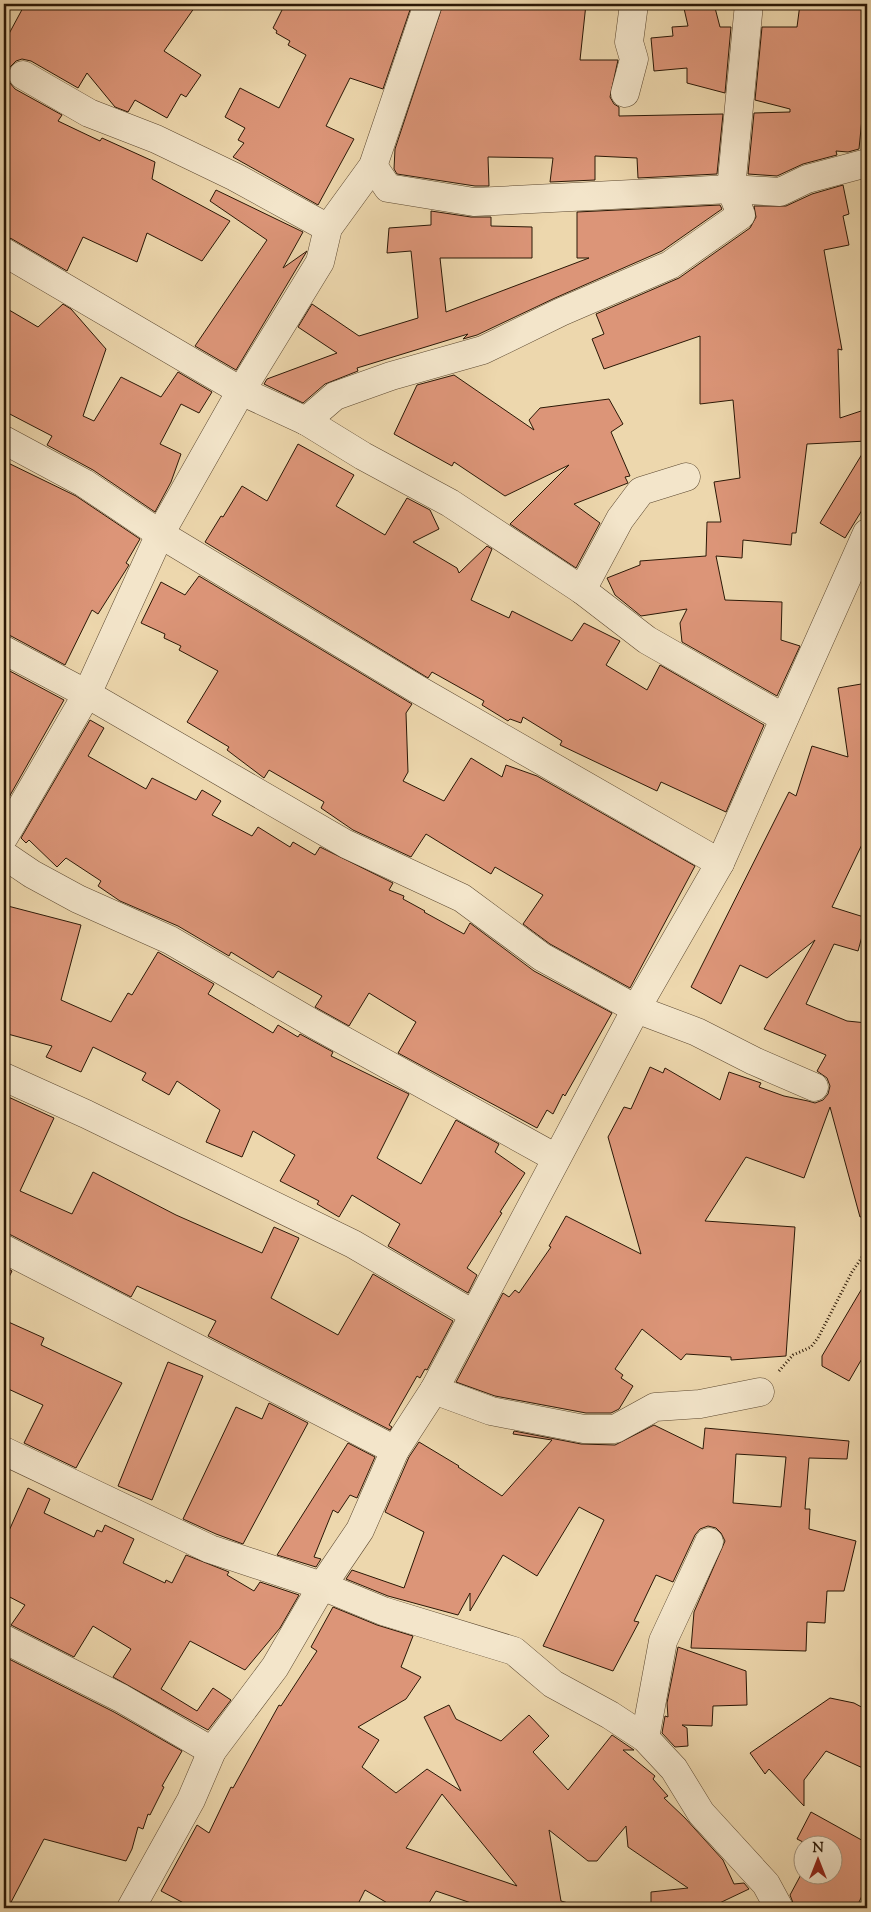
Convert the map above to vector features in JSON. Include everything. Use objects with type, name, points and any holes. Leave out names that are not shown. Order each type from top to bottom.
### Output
[{"type":"street","points":[[4,837],[86,694],[160,534],[241,391],[320,262],[328,228],[373,166],[428,4]]},
{"type":"street","points":[[625,93],[634,59],[629,42],[634,4]]},
{"type":"street","points":[[306,421],[335,396],[391,376],[483,350],[561,312],[670,265],[741,215],[731,189],[749,4]]},
{"type":"street","points":[[23,75],[89,113],[156,139],[235,177],[328,228]]},
{"type":"street","points":[[373,166],[388,188],[474,202],[731,189],[780,192],[807,179],[867,163]]},
{"type":"street","points":[[4,252],[241,391],[306,421],[363,456],[450,503],[582,590],[647,640],[784,718]]},
{"type":"street","points":[[4,440],[84,483],[160,534],[417,689],[720,863]]},
{"type":"street","points":[[582,590],[620,519],[641,491],[686,476]]},
{"type":"street","points":[[131,1908],[191,1800],[212,1750],[276,1667],[322,1586],[360,1530],[395,1450],[434,1390],[636,1009],[720,863],[867,533]]},
{"type":"street","points":[[4,650],[86,694],[346,844],[462,898],[542,957],[636,1009],[697,1032],[754,1061],[814,1087]]},
{"type":"street","points":[[4,855],[32,874],[78,899],[170,940],[322,1028],[556,1158]]},
{"type":"street","points":[[4,1077],[95,1118],[353,1244],[473,1314]]},
{"type":"street","points":[[4,1249],[395,1450]]},
{"type":"street","points":[[434,1390],[491,1411],[584,1429],[615,1429],[655,1407],[700,1404],[760,1392]]},
{"type":"street","points":[[4,1452],[210,1550],[322,1586],[383,1611],[514,1651],[553,1684],[610,1715],[645,1738],[674,1770],[701,1813],[766,1884],[779,1908]]},
{"type":"street","points":[[645,1738],[663,1640],[709,1542]]},
{"type":"street","points":[[4,1639],[121,1698],[212,1750]]},
{"type":"path","points":[[760,1392],[793,1355],[811,1347],[818,1338],[852,1272],[867,1250]]},
{"type":"building","points":[[25,4],[197,4],[164,51],[201,75],[186,97],[181,94],[167,118],[135,100],[128,112],[115,107],[87,73],[78,88],[31,61],[22,59],[16,61],[10,67],[7,76],[15,89],[62,115],[58,121],[100,141],[102,138],[155,162],[152,179],[230,221],[202,261],[147,233],[137,262],[83,237],[67,271],[4,236],[4,43]]},
{"type":"building","points":[[285,4],[412,4],[383,89],[350,78],[326,126],[354,139],[318,205],[233,157],[244,143],[238,140],[245,128],[225,117],[240,88],[279,108],[306,55],[288,45],[290,41],[276,33],[277,31],[273,28]]},
{"type":"building","points":[[443,4],[586,4],[580,60],[618,60],[610,97],[614,104],[619,107],[619,116],[723,114],[717,174],[638,178],[637,158],[595,156],[595,180],[550,182],[553,158],[488,157],[489,186],[475,186],[397,174],[394,169],[395,149]]},
{"type":"building","points":[[683,4],[714,4],[720,27],[731,27],[725,93],[687,83],[687,68],[654,71],[651,38],[673,36],[672,27],[688,26]]},
{"type":"building","points":[[800,4],[867,4],[867,67],[859,149],[848,152],[836,151],[837,155],[803,164],[777,176],[748,174],[754,113],[790,112],[790,109],[755,100],[762,27],[797,27]]},
{"type":"building","points":[[843,185],[849,214],[843,216],[849,245],[824,250],[842,350],[838,349],[840,418],[867,409],[867,441],[807,444],[796,533],[792,533],[791,545],[743,540],[742,558],[716,556],[725,600],[782,602],[781,640],[800,646],[777,696],[682,642],[680,623],[687,609],[641,616],[615,595],[607,578],[640,565],[640,561],[706,556],[707,522],[721,522],[714,482],[740,478],[733,400],[700,404],[700,336],[604,369],[592,339],[604,334],[596,314],[679,278],[750,228],[756,217],[754,206],[786,206],[812,194]]},
{"type":"building","points":[[216,190],[303,232],[283,268],[307,251],[236,370],[195,346],[267,240],[210,201]]},
{"type":"building","points":[[720,205],[722,209],[662,251],[477,335],[463,339],[468,334],[357,368],[358,371],[325,384],[303,403],[264,384],[267,379],[337,353],[298,327],[312,304],[359,336],[418,318],[411,251],[387,253],[389,228],[431,225],[431,211],[471,217],[491,217],[491,226],[532,227],[532,258],[440,258],[446,312],[589,258],[577,258],[577,212]]},
{"type":"building","points":[[63,304],[71,309],[106,349],[83,416],[94,421],[121,377],[161,397],[178,372],[212,392],[199,413],[181,404],[160,444],[181,454],[171,482],[155,512],[93,470],[47,445],[52,436],[4,411],[4,307],[38,327]]},
{"type":"building","points":[[454,375],[534,430],[529,420],[540,408],[609,399],[623,424],[611,432],[630,476],[625,477],[628,483],[574,504],[600,523],[576,568],[510,524],[569,465],[505,496],[454,462],[452,466],[394,434],[417,385]]},
{"type":"building","points":[[298,444],[354,475],[336,506],[385,535],[407,498],[430,510],[439,529],[413,542],[457,568],[459,573],[487,546],[492,549],[471,600],[509,618],[512,611],[572,641],[584,623],[620,641],[606,665],[647,690],[660,665],[764,725],[726,812],[661,782],[657,791],[560,745],[562,741],[523,717],[521,723],[510,719],[508,721],[482,705],[484,701],[432,672],[428,678],[205,542],[242,486],[267,501]]},
{"type":"building","points":[[867,446],[867,502],[845,538],[820,523]]},
{"type":"building","points":[[4,461],[76,496],[140,539],[126,563],[129,565],[98,614],[92,610],[65,665],[4,634]]},
{"type":"building","points":[[199,576],[412,704],[406,713],[408,772],[403,781],[444,801],[471,758],[502,777],[506,765],[537,776],[695,866],[630,988],[550,944],[523,924],[543,895],[495,867],[491,874],[426,834],[411,857],[353,830],[321,808],[324,802],[269,770],[264,778],[227,750],[229,747],[187,722],[218,671],[179,650],[181,646],[164,638],[165,634],[141,623],[161,582],[185,595]]},
{"type":"building","points":[[6,669],[64,700],[4,806],[4,674]]},
{"type":"building","points":[[867,683],[867,834],[832,907],[867,918],[858,951],[834,944],[806,1004],[847,1021],[867,1023],[867,1216],[860,1217],[830,1107],[804,1178],[746,1157],[705,1221],[795,1227],[786,1356],[731,1360],[731,1357],[686,1354],[681,1360],[642,1329],[615,1369],[623,1375],[621,1378],[633,1386],[619,1409],[611,1413],[586,1413],[495,1396],[456,1382],[503,1293],[509,1297],[515,1290],[519,1293],[551,1247],[549,1246],[566,1216],[641,1254],[608,1137],[624,1107],[631,1109],[650,1067],[663,1073],[665,1068],[720,1100],[729,1072],[761,1083],[759,1087],[784,1096],[815,1103],[823,1100],[828,1094],[830,1086],[827,1078],[817,1071],[826,1055],[764,1029],[815,940],[767,978],[740,965],[721,1004],[691,987],[789,792],[796,796],[812,746],[848,757],[838,688]]},
{"type":"building","points":[[90,720],[104,728],[88,756],[146,789],[152,778],[196,800],[202,790],[221,801],[212,815],[252,836],[258,827],[290,847],[293,842],[315,855],[320,847],[393,883],[389,890],[404,896],[403,899],[424,912],[464,934],[470,923],[534,971],[612,1013],[553,1114],[547,1110],[537,1128],[398,1053],[416,1022],[369,993],[349,1026],[315,1007],[322,996],[278,971],[273,978],[231,952],[229,956],[178,926],[120,901],[98,886],[101,881],[66,858],[57,867],[29,840],[26,843],[21,838]]},
{"type":"building","points":[[4,905],[81,925],[61,1000],[111,1022],[128,993],[132,995],[158,952],[214,984],[208,994],[273,1033],[278,1025],[298,1037],[300,1034],[333,1052],[331,1056],[409,1094],[377,1158],[421,1184],[456,1120],[499,1144],[495,1152],[525,1173],[467,1268],[477,1275],[468,1293],[388,1246],[400,1224],[352,1195],[339,1217],[317,1204],[319,1201],[280,1181],[295,1155],[253,1131],[242,1157],[206,1142],[220,1110],[177,1081],[169,1095],[142,1080],[146,1073],[93,1047],[81,1072],[46,1057],[52,1046],[4,1033]]},
{"type":"building","points":[[4,1095],[54,1118],[20,1191],[72,1214],[93,1172],[176,1215],[262,1253],[274,1227],[299,1238],[271,1298],[338,1335],[373,1274],[453,1321],[427,1370],[425,1369],[420,1378],[417,1376],[389,1425],[392,1427],[390,1430],[208,1336],[216,1321],[137,1286],[131,1297],[4,1233]]},
{"type":"building","points":[[4,1266],[12,1271],[4,1287]]},
{"type":"building","points":[[867,1280],[867,1350],[849,1381],[822,1366],[822,1356]]},
{"type":"building","points":[[4,1320],[44,1338],[41,1345],[122,1383],[76,1468],[24,1443],[43,1405],[4,1387]]},
{"type":"building","points":[[168,1362],[203,1376],[152,1500],[118,1486]]},
{"type":"building","points":[[269,1403],[308,1423],[243,1544],[183,1519],[236,1407],[262,1419]]},
{"type":"building","points":[[654,1425],[703,1449],[705,1428],[849,1441],[847,1459],[809,1458],[805,1509],[810,1509],[809,1529],[856,1541],[844,1591],[827,1591],[825,1623],[807,1622],[806,1651],[691,1648],[694,1612],[725,1541],[716,1528],[708,1526],[700,1529],[695,1535],[673,1582],[656,1575],[634,1621],[639,1622],[613,1671],[543,1646],[604,1520],[579,1507],[537,1576],[503,1555],[470,1611],[470,1593],[458,1615],[388,1596],[346,1579],[352,1570],[404,1588],[424,1532],[385,1512],[409,1457],[419,1442],[459,1466],[502,1496],[552,1440],[513,1434],[514,1431],[581,1444],[615,1445]],"holes":[[[736,1454],[786,1457],[781,1507],[733,1503]]]},
{"type":"building","points":[[348,1443],[375,1457],[357,1498],[350,1495],[338,1513],[333,1510],[314,1557],[321,1559],[316,1567],[277,1555]]},
{"type":"building","points":[[28,1488],[50,1499],[44,1513],[94,1537],[97,1530],[102,1532],[105,1525],[134,1539],[123,1563],[165,1583],[166,1580],[172,1583],[186,1555],[229,1572],[227,1575],[254,1591],[260,1582],[299,1595],[280,1628],[245,1670],[190,1641],[161,1689],[197,1711],[213,1688],[231,1700],[208,1730],[113,1677],[131,1649],[93,1626],[74,1657],[11,1625],[25,1605],[4,1594],[4,1542]]},
{"type":"building","points":[[333,1607],[377,1625],[413,1636],[401,1667],[421,1677],[406,1699],[358,1727],[379,1740],[362,1767],[396,1793],[427,1769],[461,1791],[424,1717],[449,1705],[456,1719],[501,1741],[529,1715],[549,1736],[533,1752],[568,1790],[612,1735],[634,1750],[623,1750],[655,1776],[653,1779],[668,1796],[664,1798],[723,1860],[734,1884],[744,1883],[749,1889],[709,1908],[651,1908],[651,1892],[688,1888],[628,1847],[626,1826],[597,1861],[588,1861],[549,1830],[561,1901],[572,1904],[571,1908],[476,1908],[477,1905],[436,1891],[426,1908],[396,1908],[365,1890],[356,1908],[193,1908],[161,1891],[197,1825],[209,1833],[231,1787],[233,1788],[279,1705],[281,1706],[317,1651],[311,1647]],"holes":[[[442,1794],[517,1886],[406,1848]]]},
{"type":"building","points":[[678,1647],[746,1671],[747,1705],[713,1706],[712,1726],[682,1725],[687,1728],[688,1746],[675,1747],[662,1733],[665,1716],[668,1717],[667,1703]]},
{"type":"building","points":[[7,1658],[114,1712],[182,1751],[162,1786],[164,1787],[150,1815],[148,1814],[143,1829],[138,1827],[132,1849],[126,1861],[44,1839],[8,1908],[4,1908],[4,1665]]},
{"type":"building","points":[[830,1698],[854,1703],[867,1710],[867,1770],[826,1751],[804,1780],[804,1806],[769,1769],[765,1774],[750,1753]]},
{"type":"building","points":[[811,1812],[867,1843],[867,1886],[856,1908],[795,1908],[790,1895],[796,1884],[844,1884],[844,1834],[800,1834]]}]
